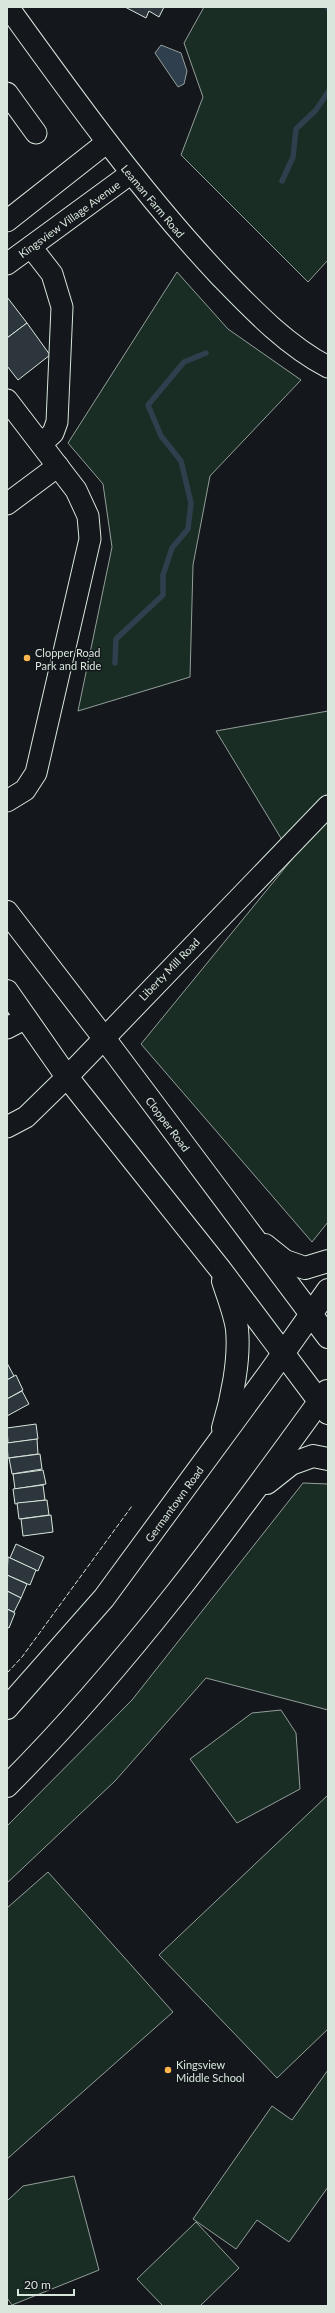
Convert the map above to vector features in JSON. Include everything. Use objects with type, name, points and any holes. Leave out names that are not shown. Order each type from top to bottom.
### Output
[{"type":"main road","name":"Clopper Road","points":[[7,912],[104,1038],[310,1316],[328,1337]]},
{"type":"main road","points":[[7,991],[67,1076],[220,1269],[283,1355],[325,1401],[136,1642],[48,1744],[7,1786]]},
{"type":"main road","points":[[246,1229],[285,1261],[305,1268],[328,1261]]},
{"type":"main road","points":[[218,1444],[230,1404],[236,1358],[237,1329],[220,1269]]},
{"type":"main road","name":"Germantown Road","points":[[7,1708],[104,1598],[283,1355],[328,1290]]},
{"type":"main road","points":[[246,1500],[291,1464],[313,1456],[328,1458]]},
{"type":"street","name":"Leaman Farm Road","points":[[8,7],[106,143],[183,237],[250,308],[283,336],[328,367]]},
{"type":"street","points":[[7,93],[36,133]]},
{"type":"street","points":[[7,222],[106,143]]},
{"type":"street","name":"Kingsview Village Avenue","points":[[7,264],[130,174]]},
{"type":"street","points":[[31,247],[52,274],[62,308],[57,422],[53,433],[41,444]]},
{"type":"street","points":[[8,402],[76,490],[88,516],[90,539],[36,773],[25,790],[8,801]]},
{"type":"street","points":[[7,504],[58,466]]},
{"type":"street","name":"Liberty Mill Road","points":[[7,1127],[26,1117],[67,1076],[328,806]]},
{"type":"street","points":[[7,1028],[26,1018]]},
{"type":"green space","points":[[204,7],[328,7],[328,260],[308,282],[181,155],[203,97],[184,43]]},
{"type":"green space","points":[[177,272],[228,329],[301,380],[210,476],[193,565],[190,677],[78,711],[112,547],[103,484],[68,443]]},
{"type":"green space","points":[[328,711],[328,1222],[312,1242],[141,1044],[293,858],[216,731]]},
{"type":"green space","points":[[303,1483],[328,1484],[328,1710],[206,1678],[115,1781],[7,1883],[7,1826],[132,1700]]},
{"type":"green space","points":[[281,1710],[296,1733],[300,1789],[237,1823],[190,1759],[252,1713]]},
{"type":"green space","points":[[328,1795],[328,2029],[277,2078],[159,1955]]},
{"type":"green space","points":[[48,1872],[173,2012],[7,2159],[7,1908]]},
{"type":"green space","points":[[328,2070],[328,2187],[289,2242],[257,2220],[236,2249],[193,2219],[272,2106],[292,2120]]},
{"type":"green space","points":[[74,2176],[99,2270],[12,2305],[7,2298],[7,2201],[23,2186]]},
{"type":"green space","points":[[196,2222],[239,2268],[200,2306],[163,2306],[137,2279]]},
{"type":"water","points":[[161,45],[181,53],[187,71],[184,84],[178,87],[155,53]]},
{"type":"building","points":[[125,7],[164,7],[159,17],[149,11],[146,18]]},
{"type":"building","points":[[7,297],[27,323],[7,338]]},
{"type":"building","points":[[27,323],[50,355],[18,380],[7,366],[7,338]]},
{"type":"building","points":[[7,1363],[14,1376],[7,1380]]},
{"type":"building","points":[[16,1375],[23,1390],[7,1399],[7,1380]]},
{"type":"building","points":[[22,1391],[29,1404],[7,1416],[7,1399]]},
{"type":"building","points":[[36,1424],[38,1439],[8,1443],[7,1428]]},
{"type":"building","points":[[37,1439],[38,1454],[8,1458],[7,1443]]},
{"type":"building","points":[[40,1454],[42,1469],[12,1474],[9,1458]]},
{"type":"building","points":[[43,1470],[46,1484],[15,1489],[13,1474]]},
{"type":"building","points":[[43,1485],[45,1500],[15,1504],[13,1489]]},
{"type":"building","points":[[47,1500],[49,1515],[19,1519],[17,1503]]},
{"type":"building","points":[[51,1515],[53,1532],[23,1536],[21,1519]]},
{"type":"building","points":[[16,1544],[44,1557],[38,1571],[10,1558]]},
{"type":"building","points":[[8,1557],[36,1570],[30,1585],[7,1575]]},
{"type":"building","points":[[7,1575],[27,1584],[21,1598],[7,1591]]},
{"type":"building","points":[[7,1591],[21,1598],[14,1612],[7,1609]]},
{"type":"building","points":[[7,1609],[15,1613],[9,1628],[7,1627]]},
{"type":"waterway","points":[[282,181],[293,157],[296,129],[316,110],[328,92]]},
{"type":"waterway","points":[[115,663],[116,639],[163,595],[163,575],[172,548],[188,529],[191,503],[181,461],[161,436],[148,405],[184,362],[206,353]]},
{"type":"fence","points":[[7,1673],[22,1657],[132,1506]]},
{"type":"place","name":"Clopper Road Park and Ride","points":[[27,658]]},
{"type":"place","name":"Kingsview Middle School","points":[[168,2070]]}]
